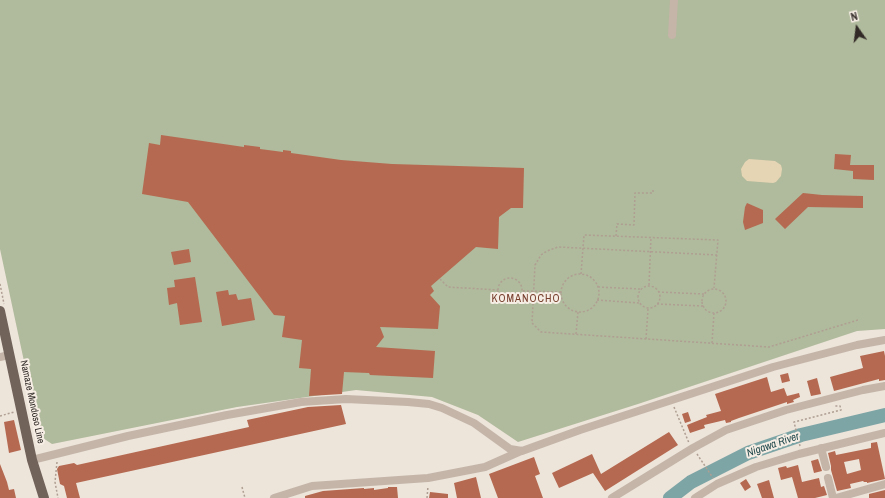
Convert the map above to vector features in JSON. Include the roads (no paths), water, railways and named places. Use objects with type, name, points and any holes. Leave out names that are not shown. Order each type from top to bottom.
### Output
[{"type":"main road","name":"Namaze Mondoso Line","points":[[0,311],[5,356],[32,460],[44,498]]},
{"type":"street","points":[[672,34],[674,0]]},
{"type":"street","points":[[274,498],[312,486],[428,478],[485,467],[522,451],[773,367],[857,345],[885,340]]},
{"type":"street","points":[[612,498],[726,430],[786,410],[863,390],[885,386]]},
{"type":"street","points":[[32,460],[128,436],[227,415],[301,402],[346,399],[429,404],[442,408],[474,423],[510,449],[522,451]]},
{"type":"street","points":[[695,498],[717,484],[756,467],[821,448],[885,433]]},
{"type":"street","points":[[821,448],[826,467]]},
{"type":"street","points":[[828,478],[835,498],[885,484]]},
{"type":"waterway","name":"Nigawa River","points":[[670,498],[691,482],[748,453],[801,435],[885,415]]},
{"type":"district","name":"KOMANOCHO","points":[[526,299]]}]
